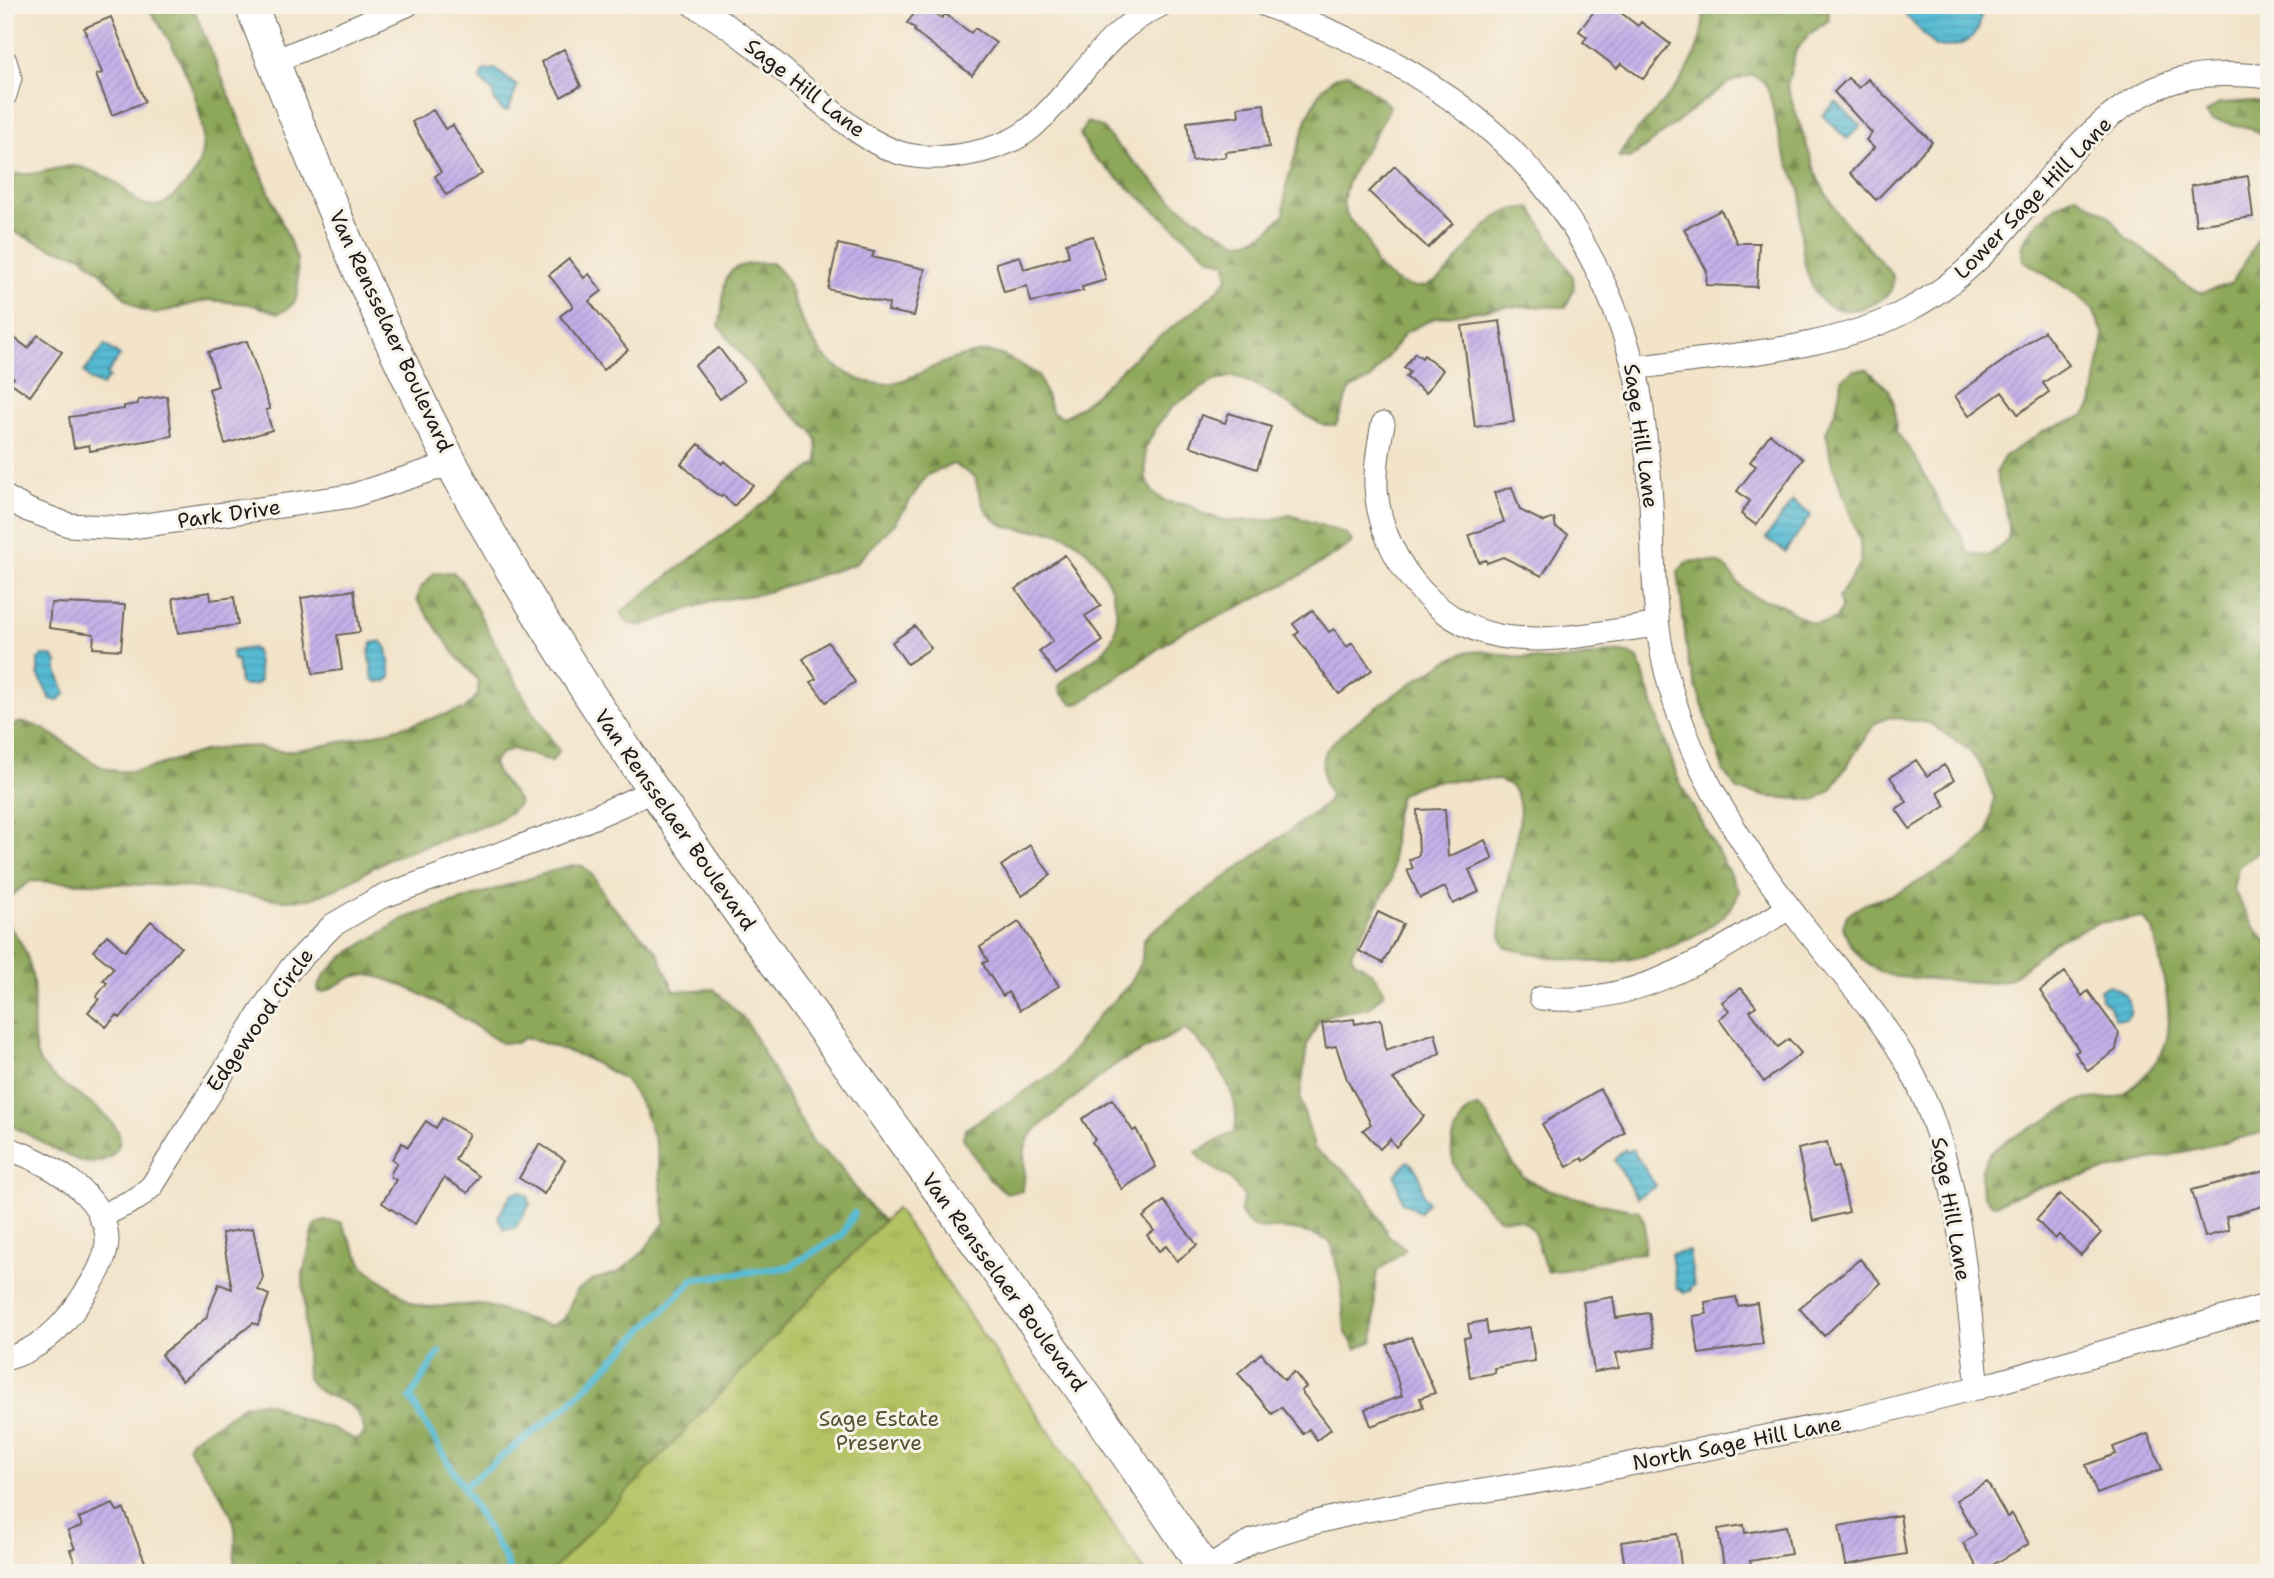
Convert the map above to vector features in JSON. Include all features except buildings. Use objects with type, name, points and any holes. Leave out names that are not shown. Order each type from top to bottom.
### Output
[{"type":"main road","name":"Van Rensselaer Boulevard","points":[[251,5],[379,313],[499,549],[564,657],[653,791],[1092,1406],[1206,1571]]},
{"type":"street","points":[[273,62],[407,5]]},
{"type":"street","name":"Sage Hill Lane","points":[[692,5],[738,34],[868,138],[897,152],[933,156],[982,151],[1028,131],[1067,93],[1106,42],[1128,23],[1161,5]]},
{"type":"street","name":"Sage Hill Lane","points":[[1265,5],[1308,21],[1405,70],[1466,107],[1503,139],[1553,196],[1579,236],[1618,317],[1634,368],[1653,518],[1657,625],[1671,690],[1703,773],[1741,837],[1789,908],[1889,1035],[1926,1102],[1952,1195],[1978,1388]]},
{"type":"street","points":[[5,61],[10,78],[5,95]]},
{"type":"street","name":"Lower Sage Hill Lane","points":[[1634,368],[1798,344],[1863,328],[1907,311],[1971,266],[2064,161],[2124,107],[2161,86],[2190,77],[2269,77]]},
{"type":"street","points":[[1383,424],[1376,485],[1384,529],[1420,590],[1457,623],[1479,632],[1524,639],[1657,625]]},
{"type":"street","name":"Park Drive","points":[[5,497],[28,510],[69,525],[124,528],[342,497],[398,483],[453,463]]},
{"type":"street","name":"Edgewood Circle","points":[[100,1217],[138,1198],[152,1186],[278,987],[312,944],[333,925],[379,898],[560,832],[653,791]]},
{"type":"street","points":[[1541,998],[1598,997],[1628,992],[1659,981],[1693,965],[1789,908]]},
{"type":"street","points":[[5,1148],[30,1157],[61,1175],[93,1204],[107,1237],[105,1254],[81,1299],[51,1336],[27,1352],[5,1359]]},
{"type":"street","name":"North Sage Hill Lane","points":[[1206,1571],[1260,1538],[1362,1511],[1565,1477],[1854,1419],[1978,1388],[2269,1305]]},
{"type":"green space","points":[[146,5],[192,5],[297,259],[298,293],[294,303],[286,310],[278,313],[249,304],[208,300],[155,314],[141,310],[80,255],[51,248],[5,228],[5,174],[29,174],[64,167],[80,167],[110,179],[139,202],[155,206],[172,197],[196,170],[202,148],[201,123],[195,97],[172,46]]},
{"type":"green space","points":[[1704,5],[1828,5],[1829,20],[1810,34],[1796,50],[1787,86],[1818,179],[1838,214],[1893,275],[1892,290],[1877,302],[1849,310],[1834,308],[1823,301],[1814,290],[1804,260],[1801,194],[1780,141],[1765,82],[1752,75],[1730,82],[1630,158],[1619,157],[1626,144],[1674,89],[1693,60],[1703,26]]},
{"type":"green space","points":[[1348,73],[1390,106],[1354,170],[1344,195],[1347,216],[1365,237],[1375,261],[1382,270],[1394,280],[1415,287],[1432,283],[1447,272],[1490,222],[1509,211],[1531,208],[1573,277],[1574,289],[1566,307],[1509,306],[1435,318],[1406,332],[1371,379],[1350,389],[1336,425],[1322,425],[1260,387],[1234,376],[1214,381],[1173,406],[1158,424],[1145,449],[1146,479],[1154,494],[1168,502],[1190,505],[1205,515],[1228,521],[1269,520],[1290,515],[1347,534],[1352,542],[1345,548],[1295,579],[1216,618],[1186,629],[1081,703],[1073,704],[1061,693],[1059,686],[1100,654],[1114,635],[1117,619],[1109,584],[1100,567],[1075,541],[1054,532],[1003,525],[991,517],[983,505],[975,477],[953,464],[927,475],[895,523],[855,564],[760,594],[711,601],[641,626],[625,620],[622,611],[818,462],[817,440],[811,430],[778,401],[719,326],[724,287],[732,271],[753,263],[772,263],[787,281],[799,314],[817,347],[827,359],[851,375],[871,383],[889,383],[906,379],[961,356],[991,352],[1013,360],[1038,375],[1053,413],[1064,417],[1103,388],[1149,344],[1207,300],[1228,278],[1226,263],[1209,257],[1090,154],[1080,134],[1087,122],[1102,127],[1172,200],[1205,225],[1238,242],[1249,241],[1268,231],[1284,214],[1286,185],[1308,116],[1321,90],[1334,78]]},
{"type":"green space","points":[[2219,103],[2269,103],[2269,141],[2250,128],[2211,119],[2206,113]]},
{"type":"green space","points":[[2075,195],[2108,215],[2126,238],[2159,261],[2182,283],[2202,293],[2232,283],[2269,221],[2269,843],[2238,867],[2233,889],[2253,926],[2269,944],[2269,1131],[2032,1189],[1993,1205],[1983,1193],[1981,1182],[1983,1166],[1995,1149],[2077,1102],[2114,1098],[2124,1094],[2146,1074],[2160,1056],[2169,1023],[2163,974],[2153,929],[2144,919],[2137,918],[2097,923],[2054,942],[2011,979],[1993,983],[1896,977],[1870,966],[1857,953],[1847,937],[1843,927],[1847,915],[1865,904],[1898,893],[1958,860],[1988,834],[1994,798],[1985,772],[1969,750],[1929,723],[1890,717],[1875,723],[1831,790],[1815,800],[1768,797],[1738,790],[1724,772],[1688,661],[1678,571],[1687,562],[1716,562],[1729,570],[1738,583],[1755,597],[1777,603],[1811,622],[1836,619],[1841,608],[1839,597],[1861,562],[1860,541],[1831,460],[1826,432],[1836,409],[1842,379],[1854,370],[1867,369],[1888,389],[1894,404],[1896,431],[1916,459],[1945,513],[1958,529],[1968,553],[1988,556],[2004,544],[2009,536],[2009,528],[1996,472],[2004,457],[2044,431],[2084,416],[2092,405],[2104,335],[2093,310],[2077,295],[2023,260],[2022,250],[2025,240],[2038,222]]},
{"type":"green space","points":[[453,572],[461,580],[529,706],[559,751],[552,761],[512,749],[500,754],[493,762],[497,774],[519,803],[511,812],[490,824],[390,858],[338,888],[310,899],[282,900],[179,886],[31,881],[10,899],[5,912],[5,779],[9,731],[13,726],[18,723],[42,728],[92,762],[117,771],[129,771],[220,748],[251,746],[284,751],[332,744],[464,709],[478,695],[478,680],[457,657],[417,600],[419,590],[434,573]]},
{"type":"green space","points":[[1480,651],[1546,660],[1614,653],[1638,658],[1678,779],[1739,891],[1732,905],[1720,918],[1703,930],[1684,941],[1643,956],[1595,962],[1506,948],[1500,931],[1501,909],[1518,829],[1520,806],[1514,789],[1495,779],[1442,781],[1426,783],[1400,795],[1394,819],[1392,879],[1352,952],[1354,961],[1372,974],[1384,993],[1369,1008],[1332,1014],[1319,1021],[1307,1045],[1300,1098],[1315,1150],[1346,1172],[1367,1195],[1388,1235],[1406,1249],[1377,1272],[1373,1341],[1356,1349],[1345,1331],[1341,1284],[1331,1242],[1300,1231],[1252,1226],[1240,1211],[1244,1196],[1230,1178],[1205,1163],[1196,1152],[1234,1132],[1235,1104],[1215,1062],[1185,1029],[1116,1064],[1036,1129],[1024,1152],[1022,1191],[1007,1193],[989,1179],[963,1138],[965,1129],[1057,1071],[1100,1014],[1130,984],[1142,959],[1143,941],[1148,934],[1327,803],[1330,794],[1324,779],[1323,764],[1325,753],[1332,743],[1389,698],[1434,669],[1464,653]]},
{"type":"green space","points":[[571,865],[583,866],[593,876],[609,903],[657,951],[674,991],[714,989],[746,1021],[813,1143],[839,1165],[863,1199],[891,1229],[1120,1573],[235,1573],[235,1528],[232,1517],[188,1446],[190,1441],[245,1405],[260,1402],[270,1403],[300,1419],[334,1429],[356,1440],[365,1433],[355,1410],[322,1393],[307,1378],[303,1274],[315,1224],[326,1221],[341,1222],[364,1267],[413,1304],[429,1307],[481,1304],[550,1326],[564,1319],[576,1291],[593,1280],[619,1272],[642,1253],[665,1222],[657,1149],[644,1110],[626,1080],[583,1057],[538,1041],[524,1038],[516,1043],[501,1043],[434,1001],[379,977],[359,975],[319,992],[318,987],[325,974],[344,956],[405,918]]},
{"type":"green space","points":[[5,912],[7,922],[25,952],[31,971],[37,1056],[58,1081],[106,1116],[119,1134],[119,1142],[117,1149],[105,1159],[97,1162],[80,1161],[5,1120]]},
{"type":"green space","points":[[1478,1107],[1486,1114],[1517,1168],[1530,1181],[1578,1198],[1640,1211],[1645,1225],[1644,1253],[1615,1255],[1576,1268],[1548,1272],[1530,1226],[1513,1218],[1499,1219],[1469,1188],[1455,1166],[1453,1139],[1464,1115]]},
{"type":"green space","name":"Sage Estate Preserve","points":[[896,1208],[1146,1573],[550,1573]]},
{"type":"water","points":[[1896,5],[1979,5],[1981,16],[1976,33],[1970,39],[1954,46],[1935,46]]},
{"type":"water","points":[[495,69],[517,86],[509,110],[503,111],[495,102],[493,92],[480,80],[483,71]]},
{"type":"water","points":[[1836,102],[1861,126],[1847,139],[1822,115]]},
{"type":"water","points":[[105,345],[120,356],[106,375],[109,377],[102,386],[91,381],[84,372]]},
{"type":"water","points":[[1793,501],[1811,515],[1785,552],[1766,538]]},
{"type":"water","points":[[381,641],[387,648],[391,677],[387,681],[377,682],[373,679],[369,651],[372,643]]},
{"type":"water","points":[[252,648],[256,651],[260,680],[257,684],[244,686],[240,683],[237,660],[233,660],[232,651]]},
{"type":"water","points":[[52,656],[57,662],[57,671],[66,694],[57,701],[50,699],[38,674],[38,659]]},
{"type":"water","points":[[2109,985],[2122,992],[2128,1000],[2130,1014],[2126,1019],[2115,1018],[2110,1007],[2101,999],[2100,989]]},
{"type":"water","points":[[1625,1149],[1627,1152],[1632,1149],[1656,1186],[1637,1198],[1614,1160]]},
{"type":"water","points":[[1408,1161],[1418,1174],[1428,1202],[1420,1212],[1402,1202],[1395,1175]]},
{"type":"water","points":[[520,1191],[528,1196],[530,1204],[515,1228],[504,1229],[498,1217],[512,1193]]},
{"type":"water","points":[[1689,1251],[1694,1286],[1690,1287],[1691,1291],[1682,1292],[1681,1288],[1677,1289],[1671,1254]]},
{"type":"waterway","points":[[510,1573],[505,1559],[463,1487],[567,1406],[694,1279],[789,1267],[842,1235],[854,1213]]},
{"type":"waterway","points":[[439,1352],[410,1398],[463,1487]]}]
